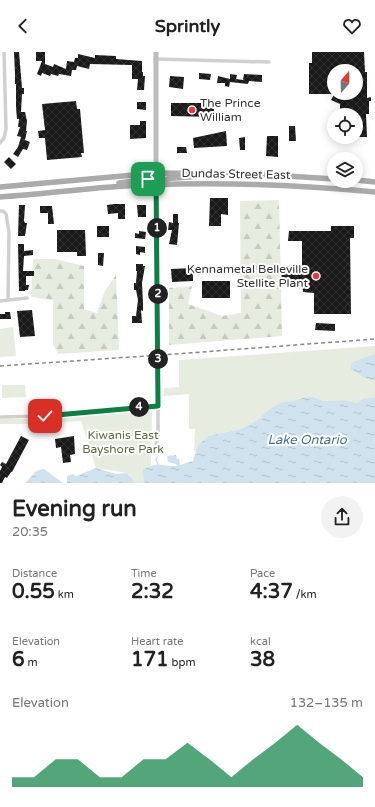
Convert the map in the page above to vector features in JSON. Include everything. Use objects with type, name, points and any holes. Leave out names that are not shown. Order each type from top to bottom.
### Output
[{"type":"main road","points":[[156,184],[163,180],[196,177],[207,173]]},
{"type":"main road","name":"Dundas Street East","points":[[0,187],[156,174],[256,174],[327,178]]},
{"type":"main road","points":[[112,187],[121,182],[148,179],[156,174]]},
{"type":"main road","points":[[363,181],[375,182]]},
{"type":"main road","name":"Dundas Street East","points":[[0,197],[156,184],[234,184],[375,192]]},
{"type":"street","points":[[0,143],[4,138],[6,129],[4,52]]},
{"type":"street","points":[[155,449],[158,437],[156,52]]},
{"type":"street","points":[[156,60],[269,62]]},
{"type":"street","points":[[0,98],[5,98]]},
{"type":"street","points":[[0,211],[3,211],[6,214],[9,232],[8,300]]},
{"type":"street","points":[[0,301],[27,298]]},
{"type":"street","points":[[0,417],[45,416],[158,406]]},
{"type":"green space","points":[[279,200],[282,336],[169,345],[169,288],[192,286],[188,304],[222,316],[241,313],[240,201]]},
{"type":"green space","points":[[33,259],[55,259],[84,266],[84,309],[97,313],[105,291],[116,275],[119,350],[58,354],[53,344],[53,300],[31,297]]},
{"type":"green space","points":[[13,327],[16,356],[0,357],[0,329]]},
{"type":"green space","points":[[375,346],[375,397],[358,403],[344,400],[324,401],[310,396],[282,402],[272,407],[257,420],[241,429],[208,436],[197,446],[194,453],[195,429],[189,429],[189,394],[163,396],[164,388],[179,387],[179,360]]},
{"type":"green space","points":[[2,385],[25,385],[26,397],[2,398]]},
{"type":"green space","name":"Kiwanis East Bayshore Park","points":[[152,411],[151,465],[144,470],[144,483],[134,483],[130,475],[127,473],[96,468],[81,421],[37,424],[0,424],[0,419],[44,419]]},
{"type":"water","points":[[375,354],[375,381],[363,377],[351,369],[353,362]]},
{"type":"water","name":"Lake Ontario","points":[[310,396],[324,401],[344,400],[358,403],[362,399],[375,397],[375,483],[144,483],[143,470],[153,465],[177,466],[176,464],[168,462],[167,456],[176,455],[177,459],[179,459],[180,465],[193,461],[197,446],[208,436],[241,429],[257,420],[272,407],[282,402]]},
{"type":"water","points":[[96,468],[116,474],[127,473],[132,478],[134,483],[67,483],[67,476],[73,474],[76,476]]},
{"type":"water","points":[[44,469],[63,483],[25,483],[36,471]]},
{"type":"building","points":[[14,52],[19,52],[22,88],[24,88],[24,94],[22,94],[21,112],[25,112],[27,121],[25,140],[30,142],[27,150],[23,149],[18,157],[13,154],[18,147],[21,137],[17,136],[20,127],[18,127],[19,119],[17,119],[16,107]]},
{"type":"building","points":[[36,52],[45,52],[45,64],[53,67],[54,64],[66,69],[67,61],[74,62],[75,58],[78,58],[78,54],[95,58],[95,55],[116,56],[116,59],[142,61],[142,72],[143,76],[145,76],[144,90],[137,90],[138,79],[132,79],[132,65],[90,64],[89,69],[77,66],[76,70],[72,70],[71,76],[59,74],[58,76],[51,74],[50,76],[42,73],[41,76],[37,74],[42,61],[36,61]]},
{"type":"building","points":[[312,52],[364,52],[365,72],[367,72],[367,98],[371,97],[371,101],[369,101],[369,114],[366,114],[367,137],[363,137],[363,108],[340,108],[340,104],[331,100],[363,100],[363,64],[327,64],[327,94],[309,94],[309,63],[312,63]]},
{"type":"building","points":[[199,73],[211,74],[210,80],[199,79]]},
{"type":"building","points":[[230,74],[237,75],[236,79],[243,80],[244,74],[262,75],[262,82],[249,81],[248,84],[230,82],[229,87],[225,86],[225,83],[217,83],[218,76],[230,79]]},
{"type":"building","points":[[170,76],[184,77],[183,89],[169,87]]},
{"type":"building","points":[[76,101],[77,109],[80,109],[84,153],[81,153],[82,157],[47,160],[45,138],[39,138],[38,131],[45,130],[42,104]]},
{"type":"building","points":[[137,102],[146,102],[146,110],[137,109]]},
{"type":"building","name":"The Prince William","points":[[171,103],[214,103],[214,117],[171,116]]},
{"type":"building","points":[[140,121],[146,121],[146,138],[130,139],[130,125],[140,125]]},
{"type":"building","points":[[289,126],[295,126],[296,141],[289,141]]},
{"type":"building","points":[[226,131],[227,146],[194,148],[193,138]]},
{"type":"building","points":[[267,136],[278,136],[278,157],[266,156]]},
{"type":"building","points":[[245,137],[245,150],[240,150],[239,138]]},
{"type":"building","points":[[177,147],[186,147],[187,153],[177,153]]},
{"type":"building","points":[[9,157],[16,164],[11,169],[4,162]]},
{"type":"building","points":[[210,198],[228,198],[228,215],[221,214],[221,226],[209,226]]},
{"type":"building","points":[[125,204],[125,219],[118,219],[118,213],[108,214],[107,205]]},
{"type":"building","points":[[19,205],[25,205],[24,221],[27,223],[25,236],[18,236]]},
{"type":"building","points":[[137,205],[146,205],[146,217],[138,217]]},
{"type":"building","points":[[40,206],[52,206],[54,224],[48,224],[48,213],[40,213]]},
{"type":"building","points":[[173,214],[178,214],[179,223],[177,245],[169,244],[172,230],[168,230],[169,222],[173,223]]},
{"type":"building","points":[[97,226],[109,226],[109,237],[97,237]]},
{"type":"building","name":"Kennametal Belleville Stellite Plant","points":[[331,226],[354,226],[354,238],[350,238],[351,314],[314,314],[314,293],[303,292],[302,283],[282,283],[281,268],[302,268],[302,241],[288,241],[289,231],[331,231]]},
{"type":"building","points":[[57,230],[85,230],[86,256],[77,256],[77,252],[57,252]]},
{"type":"building","points":[[139,231],[146,232],[145,239],[135,238],[135,233],[139,234]]},
{"type":"building","points":[[18,244],[24,244],[24,251],[33,250],[33,255],[24,256],[23,271],[34,271],[34,276],[26,276],[26,285],[29,285],[28,290],[25,291],[19,291]]},
{"type":"building","points":[[136,246],[145,247],[145,253],[140,252],[140,255],[136,254]]},
{"type":"building","points":[[98,253],[104,253],[103,266],[98,265]]},
{"type":"building","points":[[136,264],[143,264],[143,266],[145,266],[142,283],[142,323],[132,323],[132,316],[136,316],[138,300],[136,290],[134,290],[137,271]]},
{"type":"building","points":[[193,268],[193,281],[172,282],[171,269]]},
{"type":"building","points":[[202,281],[230,281],[230,298],[202,298]]},
{"type":"building","points":[[32,310],[35,336],[20,337],[17,311]]},
{"type":"building","points":[[5,312],[10,312],[11,319],[0,319],[0,314],[5,314]]},
{"type":"building","points":[[316,323],[335,324],[335,331],[315,330]]},
{"type":"building","points":[[21,436],[29,440],[12,472],[7,478],[5,477],[2,483],[0,483],[0,471],[2,467],[0,465],[2,462],[6,464]]},
{"type":"building","points":[[74,436],[75,454],[70,455],[71,462],[63,463],[61,447],[56,448],[55,439]]},
{"type":"waterway","points":[[157,457],[156,460],[158,464]]},
{"type":"railway","points":[[0,366],[375,339]]},
{"type":"place","name":"The Prince William","points":[[192,110]]},
{"type":"place","name":"Kennametal Belleville Stellite Plant","points":[[316,276]]},
{"type":"route","points":[[45,416],[158,406],[159,356],[156,174],[148,179]]}]
